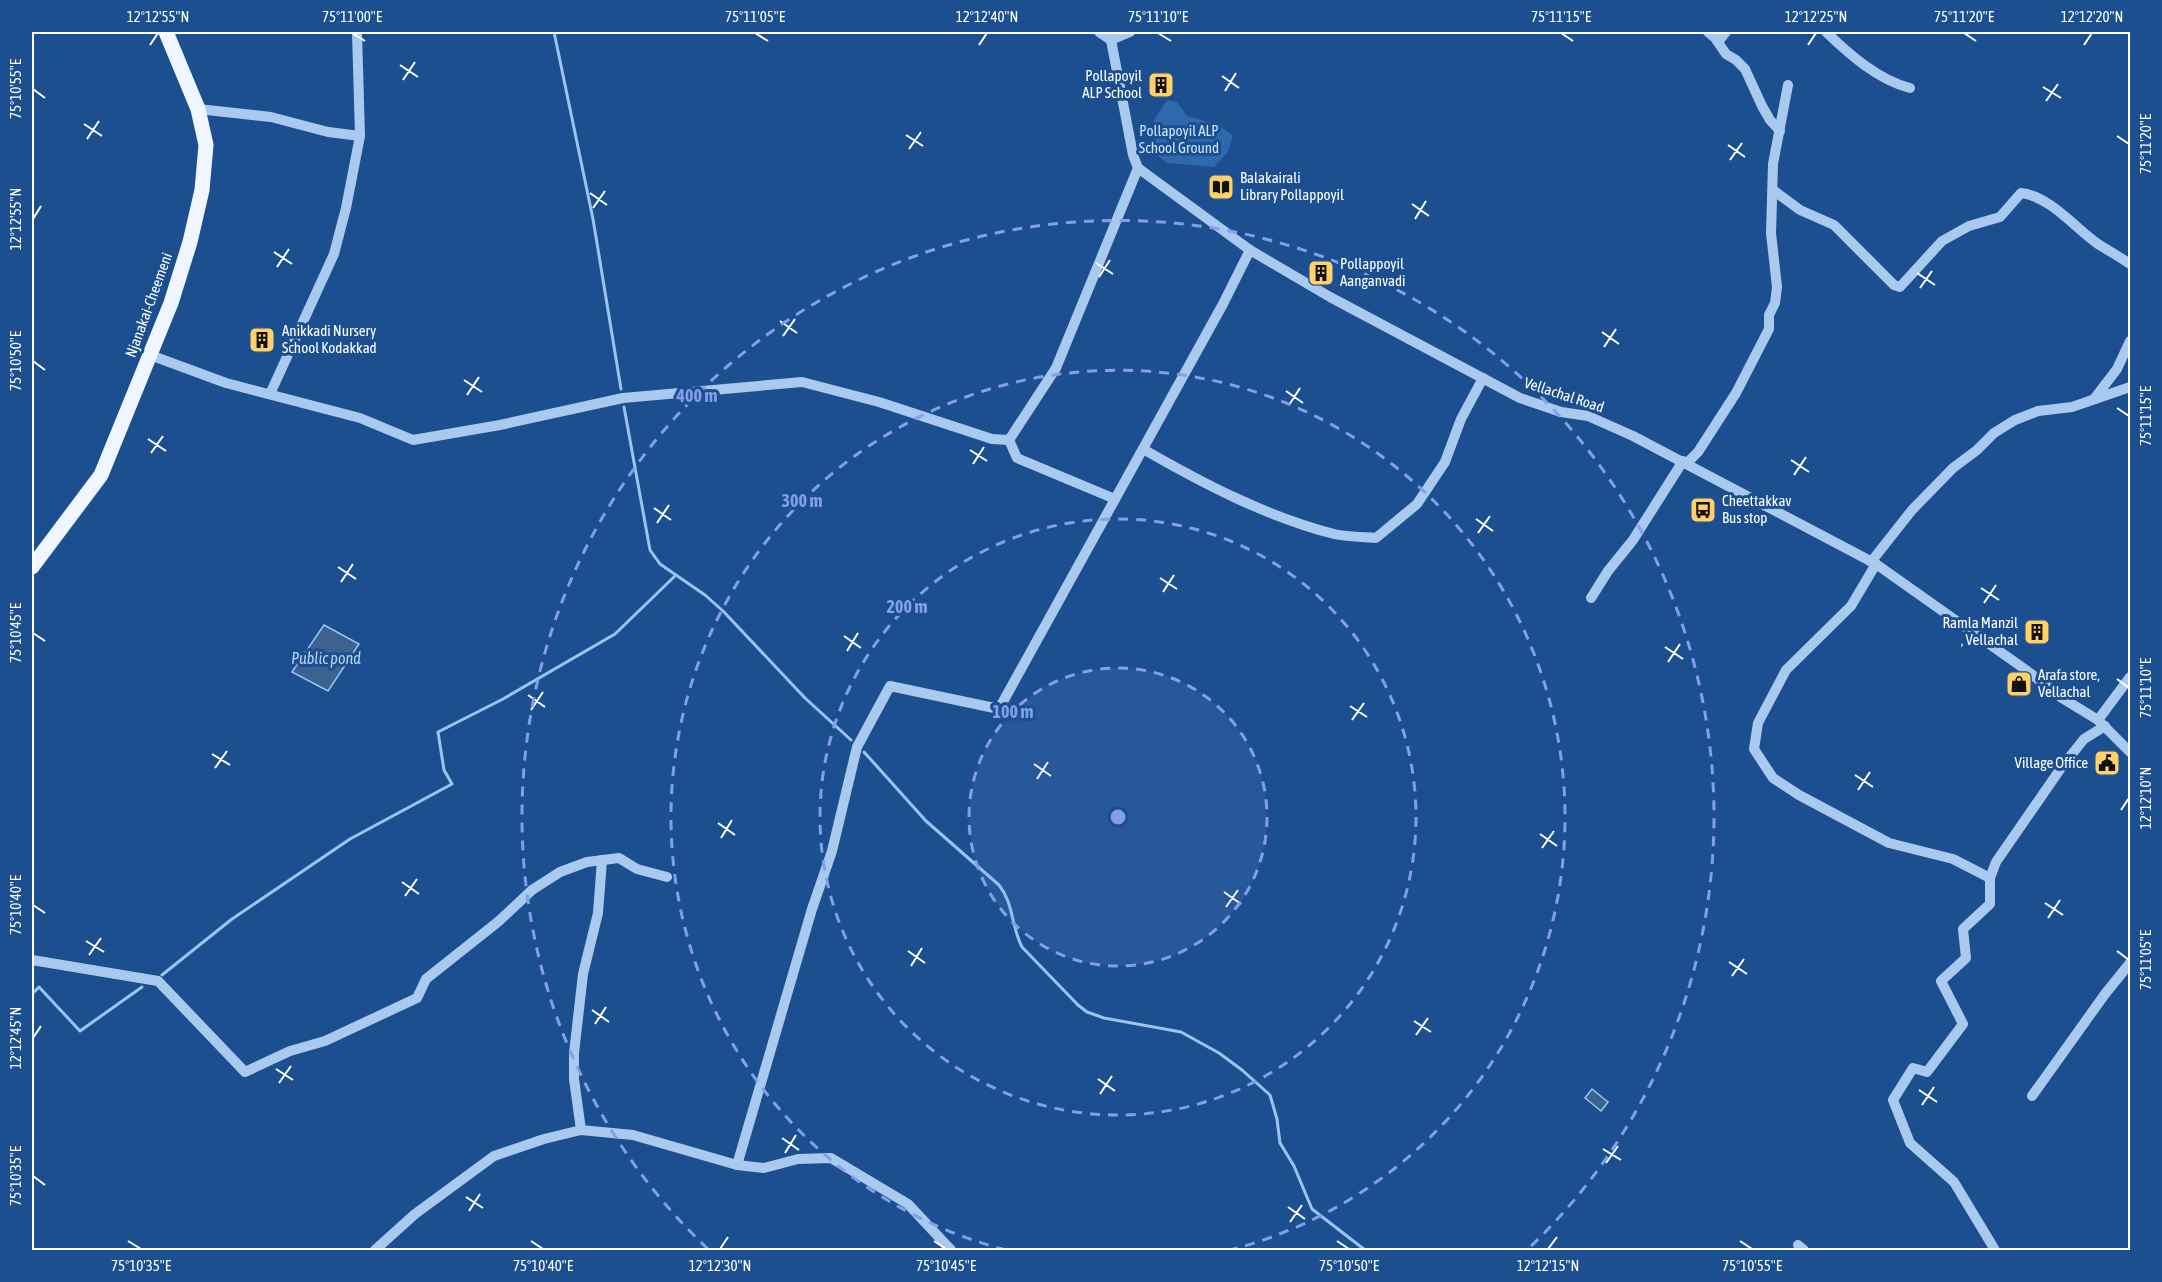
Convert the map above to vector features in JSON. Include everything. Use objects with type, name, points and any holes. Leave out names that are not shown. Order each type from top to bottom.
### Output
[{"type":"main road","name":"Njanakai-Cheemeni","points":[[32,567],[101,475],[171,303],[190,242],[202,190],[206,145],[198,109],[166,32]]},
{"type":"street","points":[[270,394],[334,254],[346,208],[360,136],[357,32]]},
{"type":"street","points":[[1009,440],[1056,368],[1138,168],[1133,155],[1111,40],[1099,32]]},
{"type":"street","points":[[1111,40],[1130,32]]},
{"type":"street","points":[[1708,32],[1726,54],[1745,69],[1762,106],[1780,131]]},
{"type":"street","points":[[1718,42],[1726,32]]},
{"type":"street","points":[[1826,32],[1851,56],[1898,85],[1910,88]]},
{"type":"street","points":[[1591,598],[1685,462],[1698,452],[1736,393],[1769,329],[1769,315],[1774,303],[1776,287],[1771,233],[1773,164],[1788,85]]},
{"type":"street","points":[[198,109],[271,117],[328,132],[360,136]]},
{"type":"street","name":"Vellachal Road","points":[[1138,168],[1250,250],[1330,297],[1520,398],[1561,412],[1588,416],[1685,462],[1873,563],[2017,663],[2062,698],[2101,723],[2130,752]]},
{"type":"street","points":[[1773,190],[1800,210],[1834,225],[1894,285],[1900,287],[1942,241],[1969,226],[2000,218],[2021,193],[2040,199],[2098,244],[2130,264]]},
{"type":"street","points":[[737,1165],[812,909],[832,851],[857,747],[890,686],[999,709],[1223,304],[1250,250]]},
{"type":"street","points":[[2094,400],[2117,369],[2130,341]]},
{"type":"street","points":[[150,355],[193,373],[360,418],[413,440],[623,398],[802,382],[879,402],[992,439],[1009,440]]},
{"type":"street","points":[[1143,449],[1181,470],[1290,521],[1337,534],[1376,538],[1417,504],[1445,462],[1461,419],[1483,378]]},
{"type":"street","points":[[1989,878],[1953,859],[1888,843],[1799,795],[1773,778],[1754,749],[1758,723],[1786,670],[1851,606],[1873,563],[1911,510],[1953,468],[1977,450],[1994,433],[2015,420],[2038,411],[2072,408],[2130,387]]},
{"type":"street","points":[[1009,440],[1017,458],[1115,499]]},
{"type":"street","points":[[1995,1251],[1954,1182],[1910,1143],[1893,1100],[1913,1068],[1927,1072],[1963,1024],[1941,981],[1966,958],[1963,929],[1990,904],[1989,878],[1996,862],[2061,768],[2084,739],[2101,723],[2130,677]]},
{"type":"street","points":[[32,960],[158,981],[245,1072],[290,1051],[325,1041],[417,998],[426,980],[499,921],[532,890],[560,872],[587,862],[619,858],[637,869],[667,877]]},
{"type":"street","points":[[581,1130],[574,1079],[574,1053],[583,974],[598,913],[602,860]]},
{"type":"street","points":[[2032,1096],[2130,963]]},
{"type":"street","points":[[375,1251],[415,1214],[494,1156],[544,1138],[581,1130],[633,1135],[737,1165],[764,1168],[798,1159],[831,1158],[908,1204],[951,1251]]},
{"type":"green space","name":"Pollapoyil ALP School Ground","points":[[1167,100],[1177,102],[1187,116],[1216,124],[1233,135],[1228,152],[1214,167],[1167,163],[1154,153],[1154,120]]},
{"type":"water","name":"Public pond","points":[[324,625],[359,644],[328,691],[292,672]]},
{"type":"water","points":[[1592,1089],[1608,1102],[1601,1111],[1585,1098]]},
{"type":"waterway","points":[[554,32],[593,219],[621,389]]},
{"type":"waterway","points":[[624,407],[650,550],[660,564],[705,595],[723,611],[805,698],[851,740]]},
{"type":"waterway","points":[[162,975],[232,919],[350,839],[452,784],[444,770],[438,732],[503,699],[615,634],[676,575]]},
{"type":"waterway","points":[[864,752],[926,821],[999,885],[1010,907],[1022,947],[1078,1005],[1087,1012],[1104,1018],[1181,1032],[1219,1053],[1270,1095],[1277,1119],[1280,1143],[1294,1166],[1312,1209],[1365,1250]]},
{"type":"waterway","points":[[32,994],[39,987],[80,1031],[142,987]]},
{"type":"place","name":"Pollapoyil ALP School","points":[[1161,85]]},
{"type":"place","name":"Balakairali Library Pollappoyil","points":[[1221,187]]},
{"type":"place","name":"Pollappoyil Aanganvadi","points":[[1321,273]]},
{"type":"place","name":"Anikkadi Nursery School Kodakkad","points":[[262,340]]},
{"type":"place","name":"Cheettakkav Bus stop","points":[[1703,510]]},
{"type":"place","name":"Ramla Manzil , Vellachal","points":[[2037,632]]},
{"type":"place","name":"Arafa store, Vellachal","points":[[2019,684]]},
{"type":"place","name":"Village Office","points":[[2107,763]]}]
